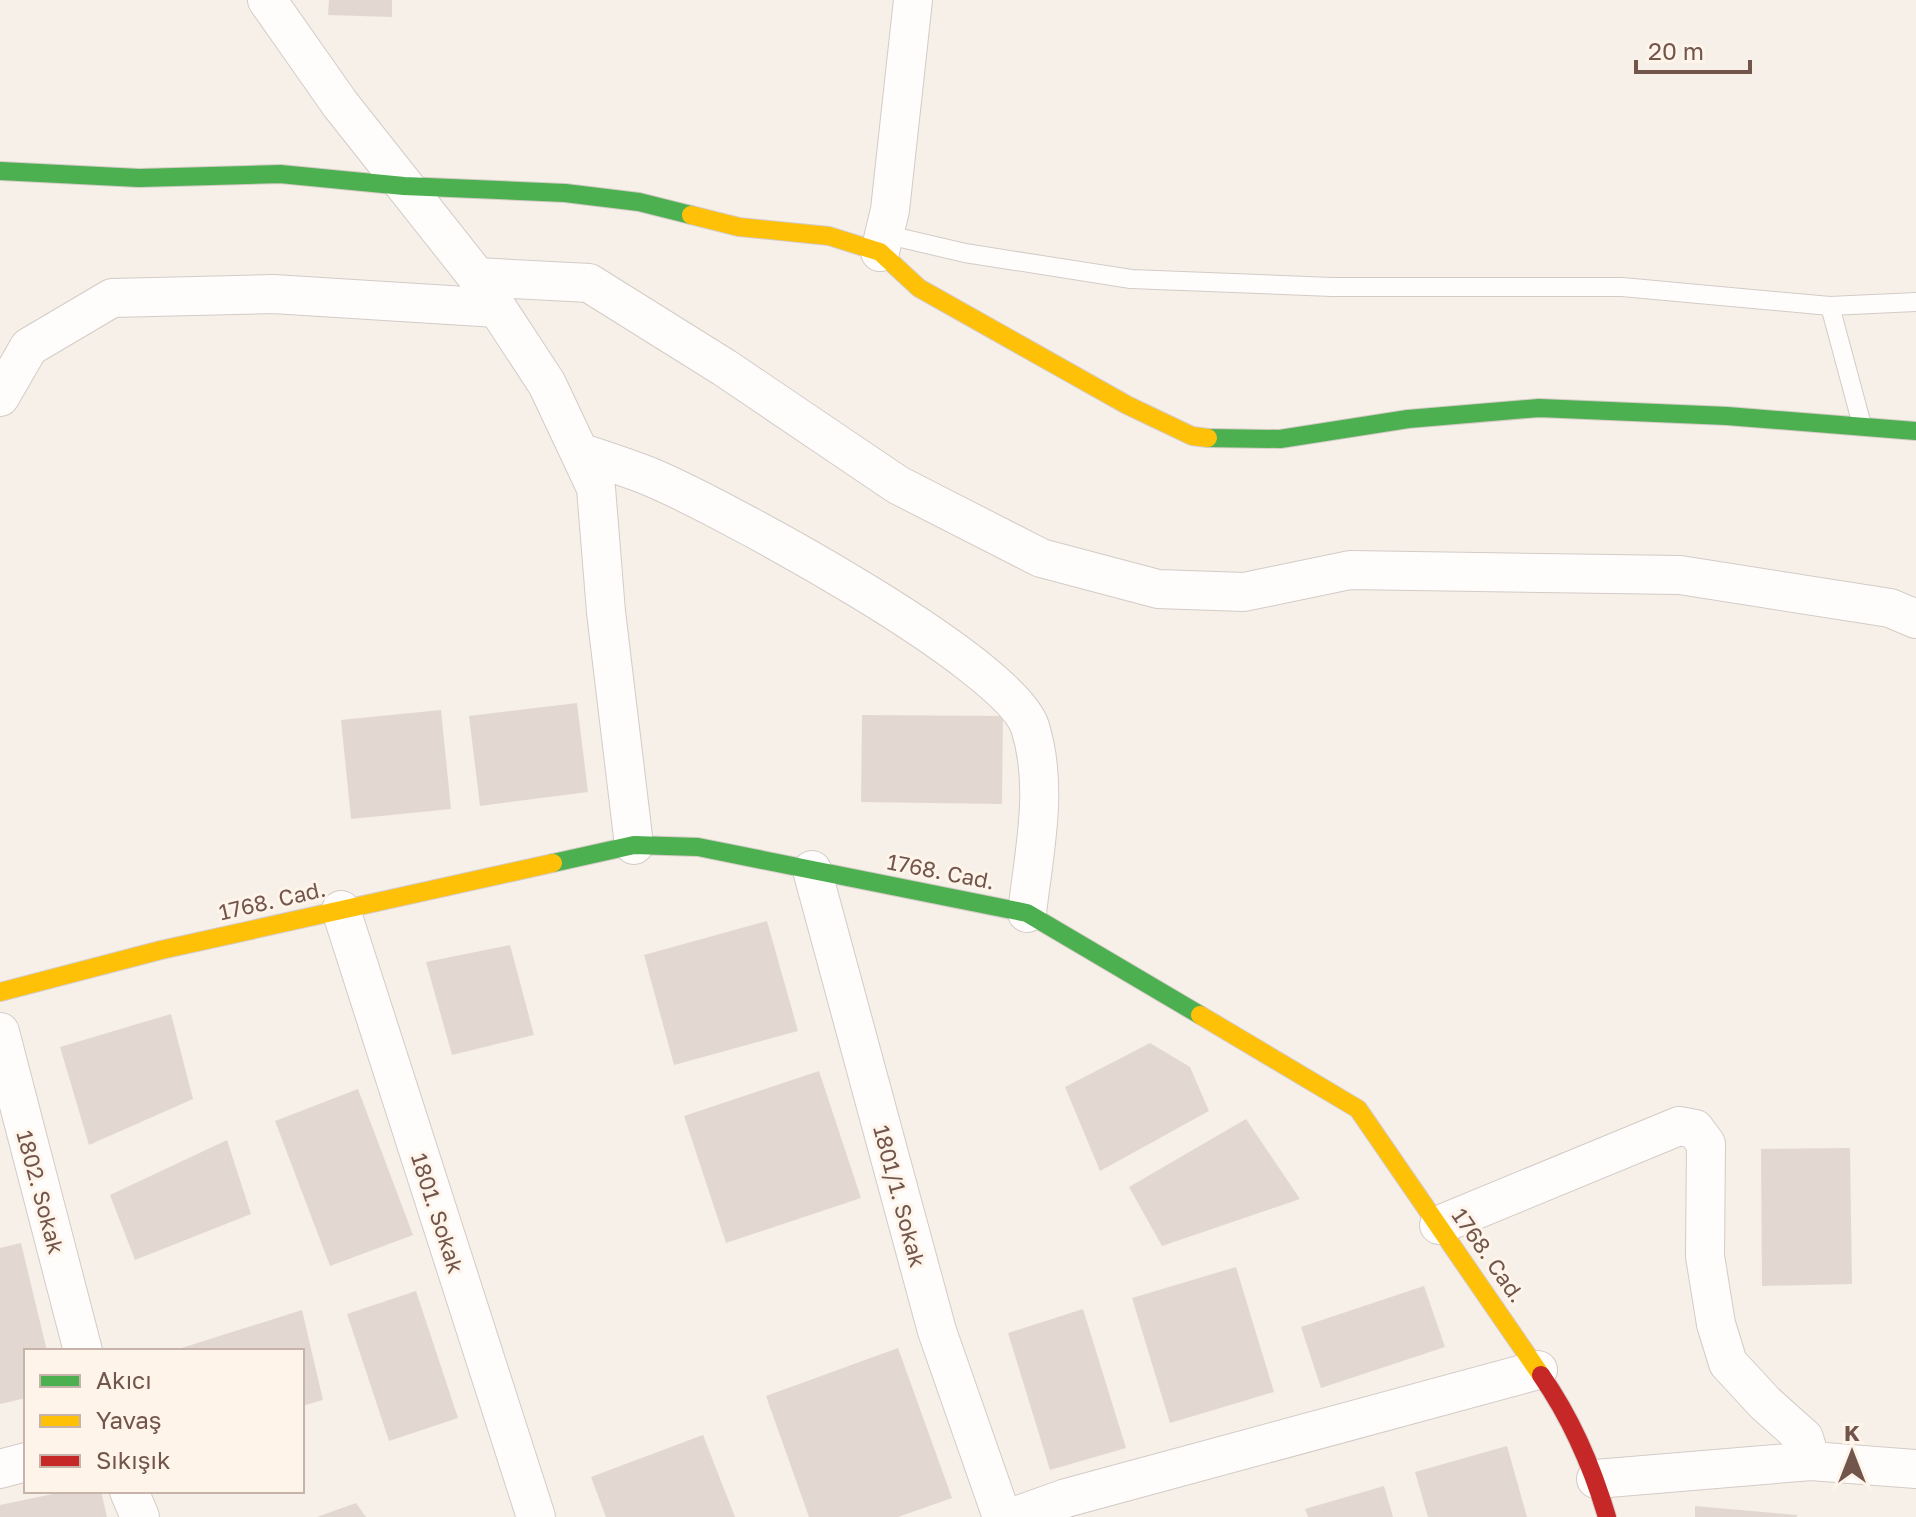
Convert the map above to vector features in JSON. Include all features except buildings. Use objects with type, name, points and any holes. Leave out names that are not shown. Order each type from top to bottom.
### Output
[{"type":"street","points":[[267,0],[340,104],[487,293],[547,384],[596,488],[606,612],[634,845]]},
{"type":"street","points":[[882,243],[913,0]]},
{"type":"street","points":[[0,171],[139,178],[280,174],[404,186],[565,193],[639,202],[739,227],[882,243],[919,288],[1127,405],[1192,436],[1230,441],[1280,439],[1408,419],[1539,408],[1862,425],[1916,431]]},
{"type":"street","points":[[0,397],[29,347],[112,298],[487,293],[589,283],[725,368],[898,485],[1041,558],[1158,589],[1244,592],[1350,570],[1680,575],[1890,608],[1916,619]]},
{"type":"street","points":[[579,452],[653,478],[761,534],[896,611],[990,677],[1029,724],[1039,782],[1041,796],[1027,913]]},
{"type":"street","name":"1768. Cad.","points":[[0,992],[161,950],[634,845],[698,847],[1027,913],[1358,1109],[1561,1403],[1596,1479],[1607,1517]]},
{"type":"street","name":"1801/1. Sokak","points":[[812,870],[937,1331],[1002,1517]]},
{"type":"street","name":"1801. Sokak","points":[[341,910],[536,1517]]},
{"type":"street","name":"1802. Sokak","points":[[0,1032],[82,1349]]},
{"type":"street","points":[[1439,1225],[1679,1126],[1695,1129],[1706,1144],[1705,1256],[1716,1324],[1728,1363],[1765,1403],[1804,1438],[1811,1461]]},
{"type":"street","points":[[1013,1517],[1066,1498],[1538,1370]]},
{"type":"street","points":[[1596,1479],[1811,1461],[1916,1469]]},
{"type":"street","points":[[0,1469],[24,1463]]},
{"type":"street","points":[[130,1493],[140,1517]]},
{"type":"lane","points":[[882,243],[1131,279],[1332,287],[1622,287],[1830,306],[1916,302]]},
{"type":"lane","points":[[1830,306],[1862,425]]},
{"type":"traffic: fast","points":[[0,171],[139,178],[280,174],[404,186],[565,193],[639,202],[691,215]]},
{"type":"traffic: fast","points":[[1208,438],[1280,439],[1408,419],[1539,408],[1727,416],[1916,431]]},
{"type":"traffic: fast","points":[[553,863],[634,845],[698,847],[1027,913],[1200,1015]]},
{"type":"traffic: slow","points":[[691,215],[739,227],[829,236],[880,252],[919,288],[1127,405],[1192,436],[1208,438]]},
{"type":"traffic: slow","points":[[0,992],[161,950],[553,863]]},
{"type":"traffic: slow","points":[[1200,1015],[1358,1109],[1541,1375]]},
{"type":"traffic: jam","points":[[1541,1375],[1580,1443],[1607,1517]]}]
